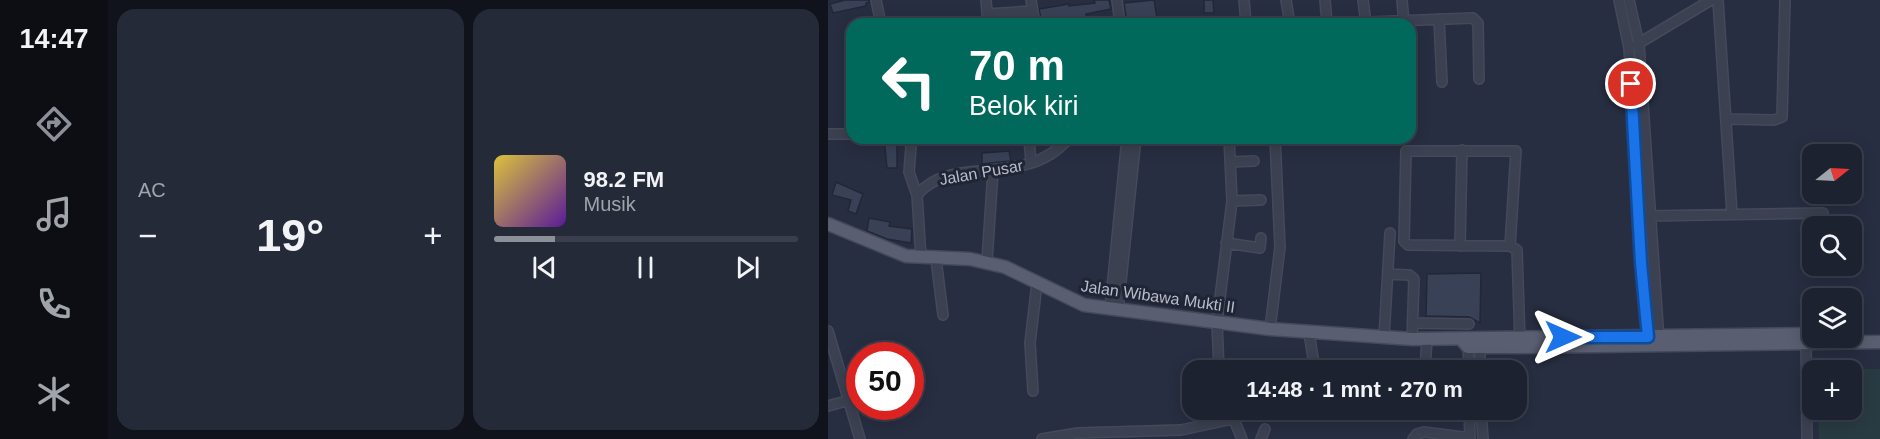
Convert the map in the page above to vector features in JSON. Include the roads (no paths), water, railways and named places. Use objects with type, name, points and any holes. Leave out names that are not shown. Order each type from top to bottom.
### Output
[{"type":"main road","name":"Jalan Wibawa Mukti II","points":[[828,224],[906,256],[987,261],[1084,305],[1270,329],[1472,342],[1802,338]]},
{"type":"main road","points":[[1862,334],[1880,333]]},
{"type":"main road","name":"Jalan Wibawa Mukti II","points":[[1862,341],[1880,342]]},
{"type":"street","points":[[876,0],[880,18]]},
{"type":"street","points":[[986,0],[987,18]]},
{"type":"street","points":[[1030,0],[1034,18]]},
{"type":"street","points":[[1117,0],[1119,18]]},
{"type":"street","points":[[1244,0],[1246,18]]},
{"type":"street","points":[[1286,0],[1289,18]]},
{"type":"street","points":[[1324,18],[1325,0]]},
{"type":"street","points":[[1363,0],[1365,18]]},
{"type":"street","points":[[1402,0],[1404,18]]},
{"type":"street","points":[[1619,0],[1629,48],[1638,216],[1653,341]]},
{"type":"street","points":[[1629,0],[1639,44],[1650,216],[1653,341]]},
{"type":"street","points":[[1629,48],[1711,0]]},
{"type":"street","points":[[1718,0],[1728,119],[1732,214]]},
{"type":"street","points":[[1728,119],[1774,120],[1782,117],[1785,0]]},
{"type":"street","points":[[993,18],[1032,11]]},
{"type":"street","points":[[1416,21],[1473,18],[1478,23],[1479,79]]},
{"type":"street","points":[[1439,19],[1442,82]]},
{"type":"street","points":[[828,134],[846,134]]},
{"type":"street","points":[[910,144],[909,172],[917,195]]},
{"type":"street","points":[[1029,144],[1031,163]]},
{"type":"street","name":"Jalan Pusar","points":[[921,258],[917,195],[934,179],[964,172],[993,171],[1031,163],[1053,155],[1063,144]]},
{"type":"street","points":[[1114,309],[1124,207],[1127,144]]},
{"type":"street","points":[[1124,207],[1135,144]]},
{"type":"street","points":[[1219,360],[1217,322],[1232,201],[1229,144]]},
{"type":"street","points":[[1270,329],[1280,247],[1275,144]]},
{"type":"street","points":[[1460,246],[1462,150]]},
{"type":"street","points":[[1510,246],[1516,151],[1406,151],[1402,232],[1404,241],[1408,245],[1510,246],[1519,255],[1520,342]]},
{"type":"street","points":[[1230,162],[1254,161]]},
{"type":"street","points":[[987,261],[993,171]]},
{"type":"street","points":[[1232,201],[1261,200]]},
{"type":"street","points":[[1638,216],[1823,213]]},
{"type":"street","points":[[1384,338],[1390,233]]},
{"type":"street","points":[[1226,243],[1260,252],[1261,238]]},
{"type":"street","points":[[936,259],[943,315]]},
{"type":"street","points":[[1388,274],[1408,275],[1414,279],[1412,339]]},
{"type":"street","points":[[1033,391],[1029,343],[1037,282]]},
{"type":"street","points":[[1413,323],[1469,324]]},
{"type":"street","points":[[828,331],[846,387]]},
{"type":"street","points":[[1309,333],[1313,360]]},
{"type":"street","points":[[1426,360],[1427,339]]},
{"type":"street","points":[[1470,360],[1472,342]]},
{"type":"street","points":[[1472,342],[1477,360]]},
{"type":"street","points":[[1807,439],[1809,348]]},
{"type":"street","points":[[828,406],[846,401]]},
{"type":"street","points":[[855,420],[860,439]]},
{"type":"street","points":[[1042,439],[1181,430],[1213,420]]},
{"type":"street","points":[[1234,420],[1242,439]]},
{"type":"street","points":[[1413,439],[1417,434],[1424,432],[1470,438],[1469,420]]},
{"type":"street","points":[[1482,420],[1483,439]]},
{"type":"street","points":[[1261,439],[1265,429]]}]
